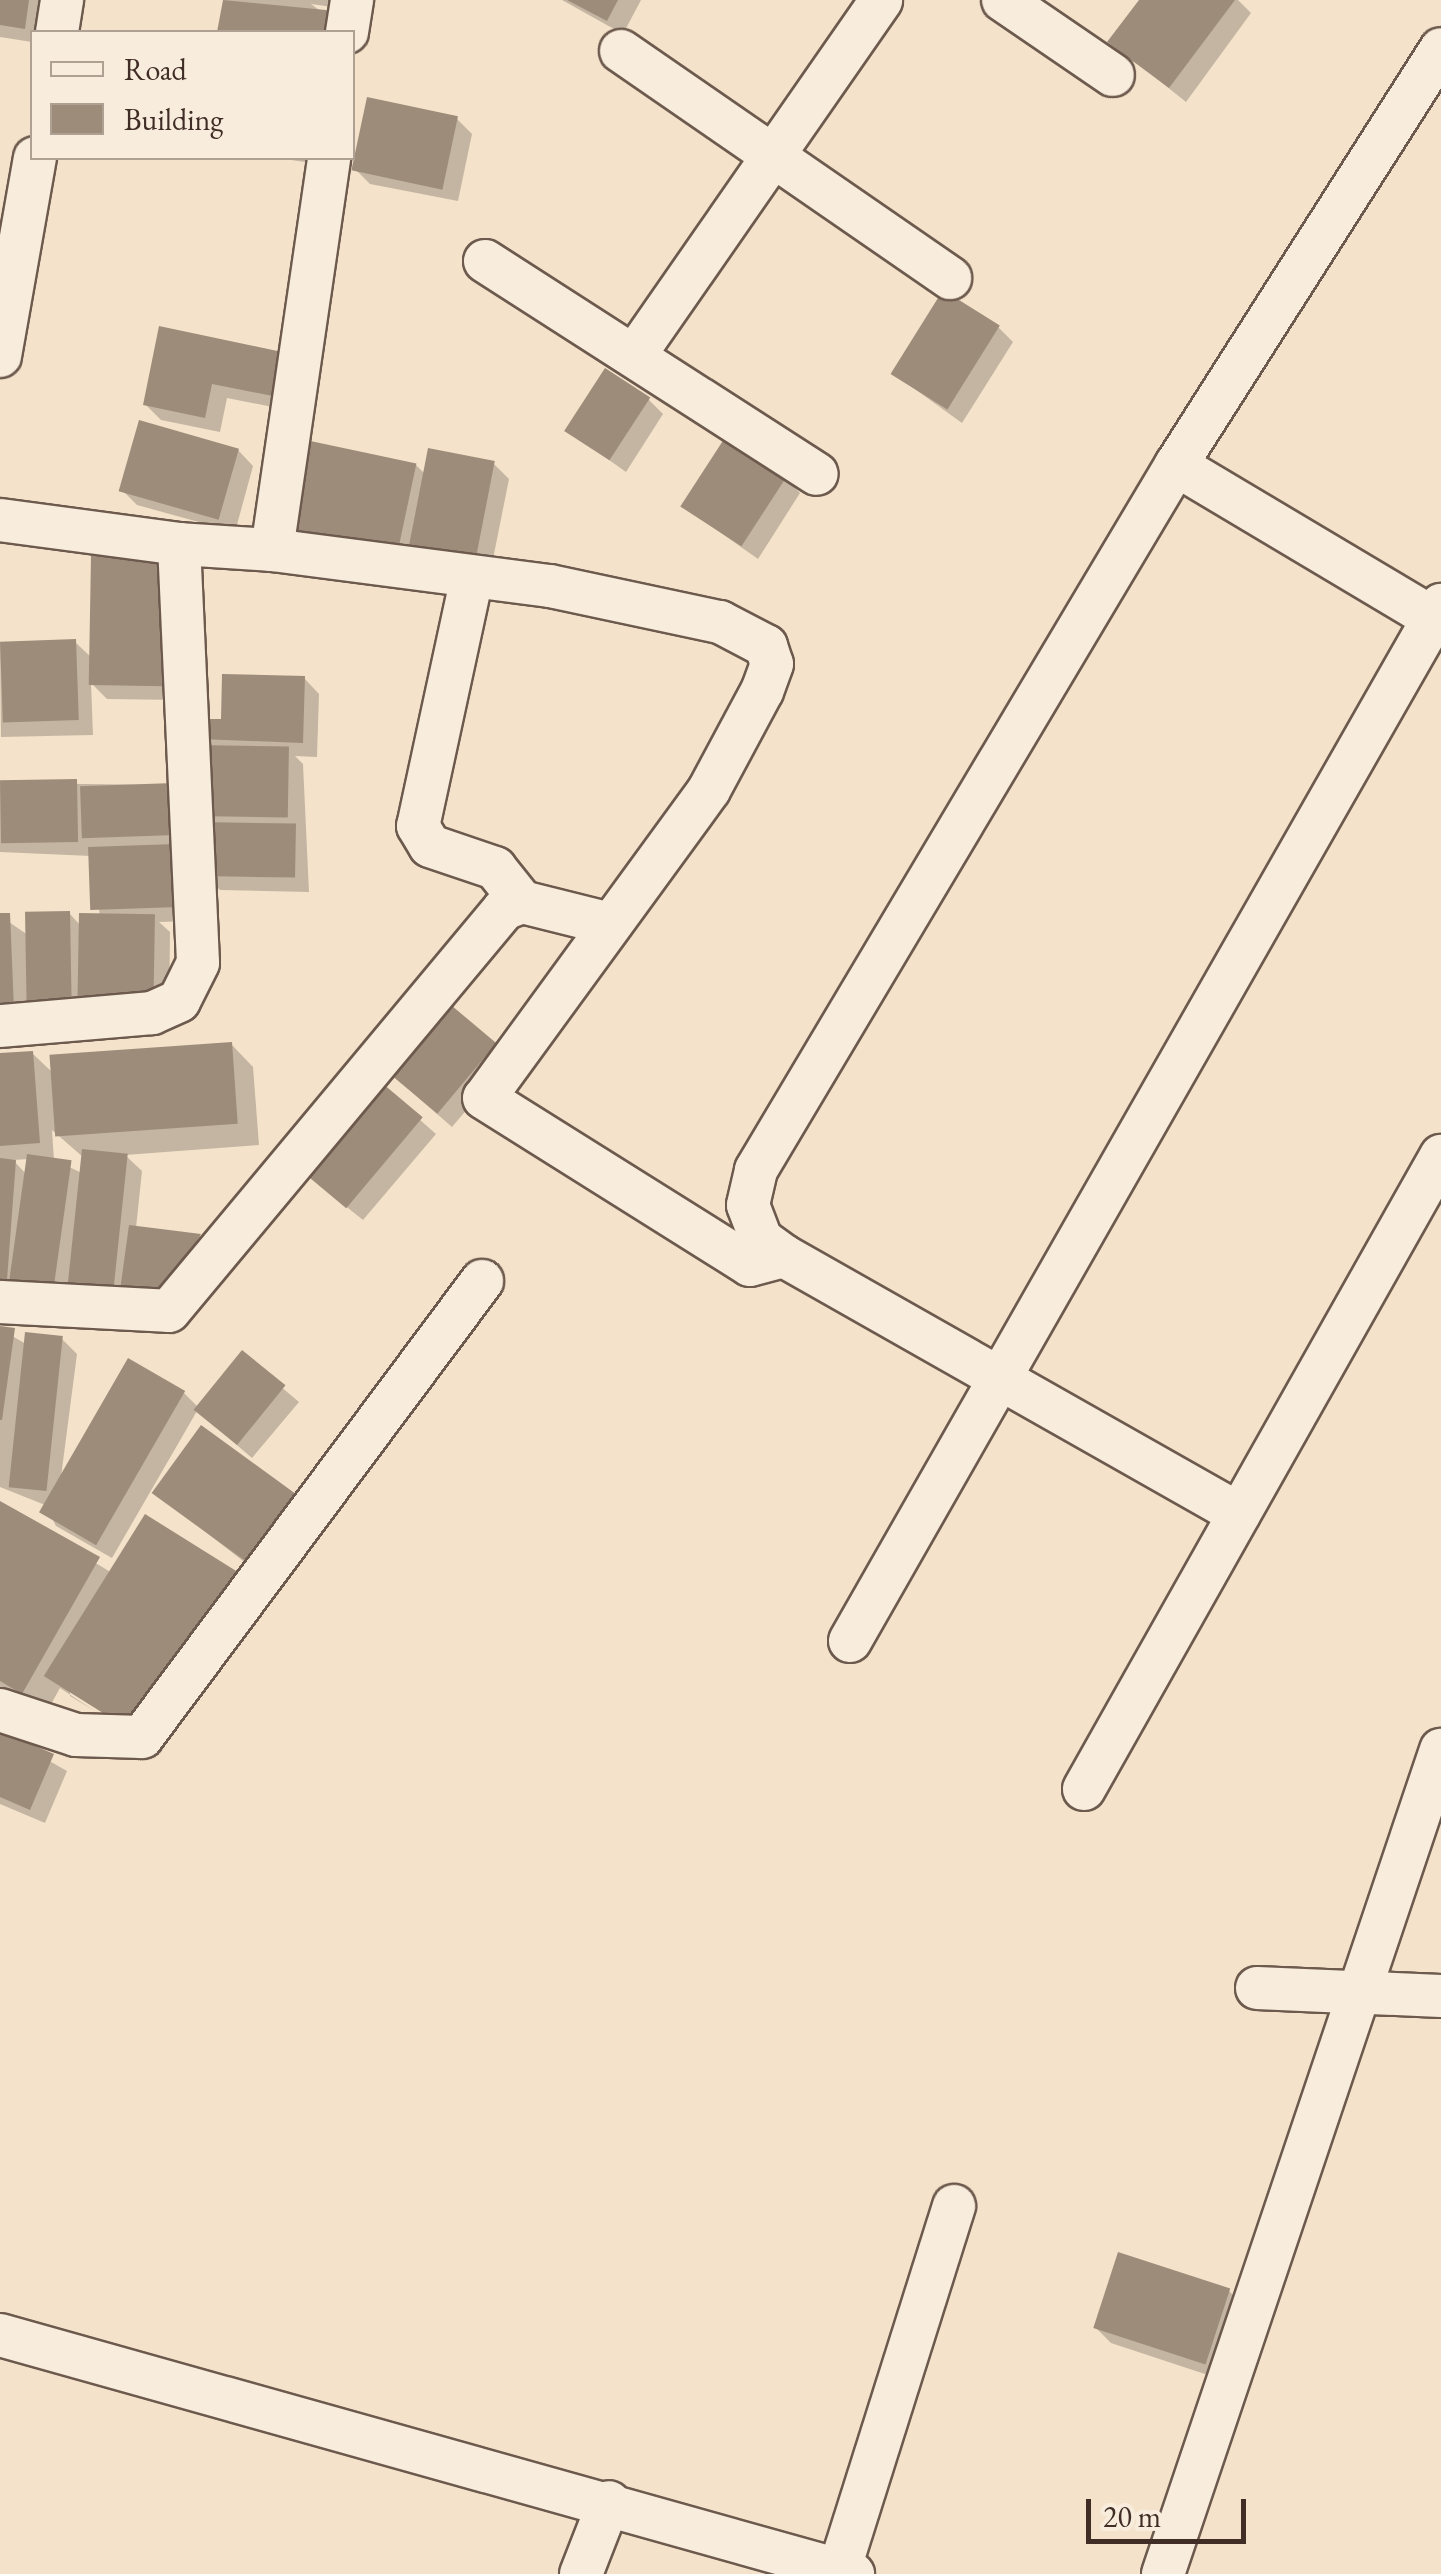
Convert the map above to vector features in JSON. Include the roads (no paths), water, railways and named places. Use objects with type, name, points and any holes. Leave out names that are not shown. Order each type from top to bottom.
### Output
[{"type":"street","points":[[57,30],[62,0]]},
{"type":"street","points":[[347,30],[352,0]]},
{"type":"street","points":[[634,356],[881,0]]},
{"type":"street","points":[[1003,0],[1113,75]]},
{"type":"street","points":[[1238,1514],[1000,1372],[784,1256],[761,1239],[748,1204],[756,1170],[1176,464],[1441,48]]},
{"type":"street","points":[[621,51],[950,278]]},
{"type":"street","points":[[0,356],[35,160]]},
{"type":"street","points":[[272,550],[329,160]]},
{"type":"street","points":[[485,260],[817,474]]},
{"type":"street","points":[[850,1641],[1000,1372],[1438,615],[1176,464]]},
{"type":"street","points":[[0,520],[472,577],[720,622],[766,646],[772,664],[762,691],[709,790],[484,1098],[750,1265],[784,1256]]},
{"type":"street","points":[[0,1026],[152,1012],[179,1001],[198,962],[179,544]]},
{"type":"street","points":[[472,577],[418,826],[430,846],[495,868],[522,902],[610,924]]},
{"type":"street","points":[[0,1302],[169,1311],[489,922],[522,902]]},
{"type":"street","points":[[1084,1789],[1441,1156]]},
{"type":"street","points":[[0,1710],[76,1735],[142,1737],[482,1282]]},
{"type":"street","points":[[1162,2574],[1441,1750]]},
{"type":"street","points":[[1256,1988],[1441,1996]]},
{"type":"street","points":[[0,2335],[609,2502],[844,2572],[954,2206]]},
{"type":"street","points":[[581,2574],[609,2502]]}]
